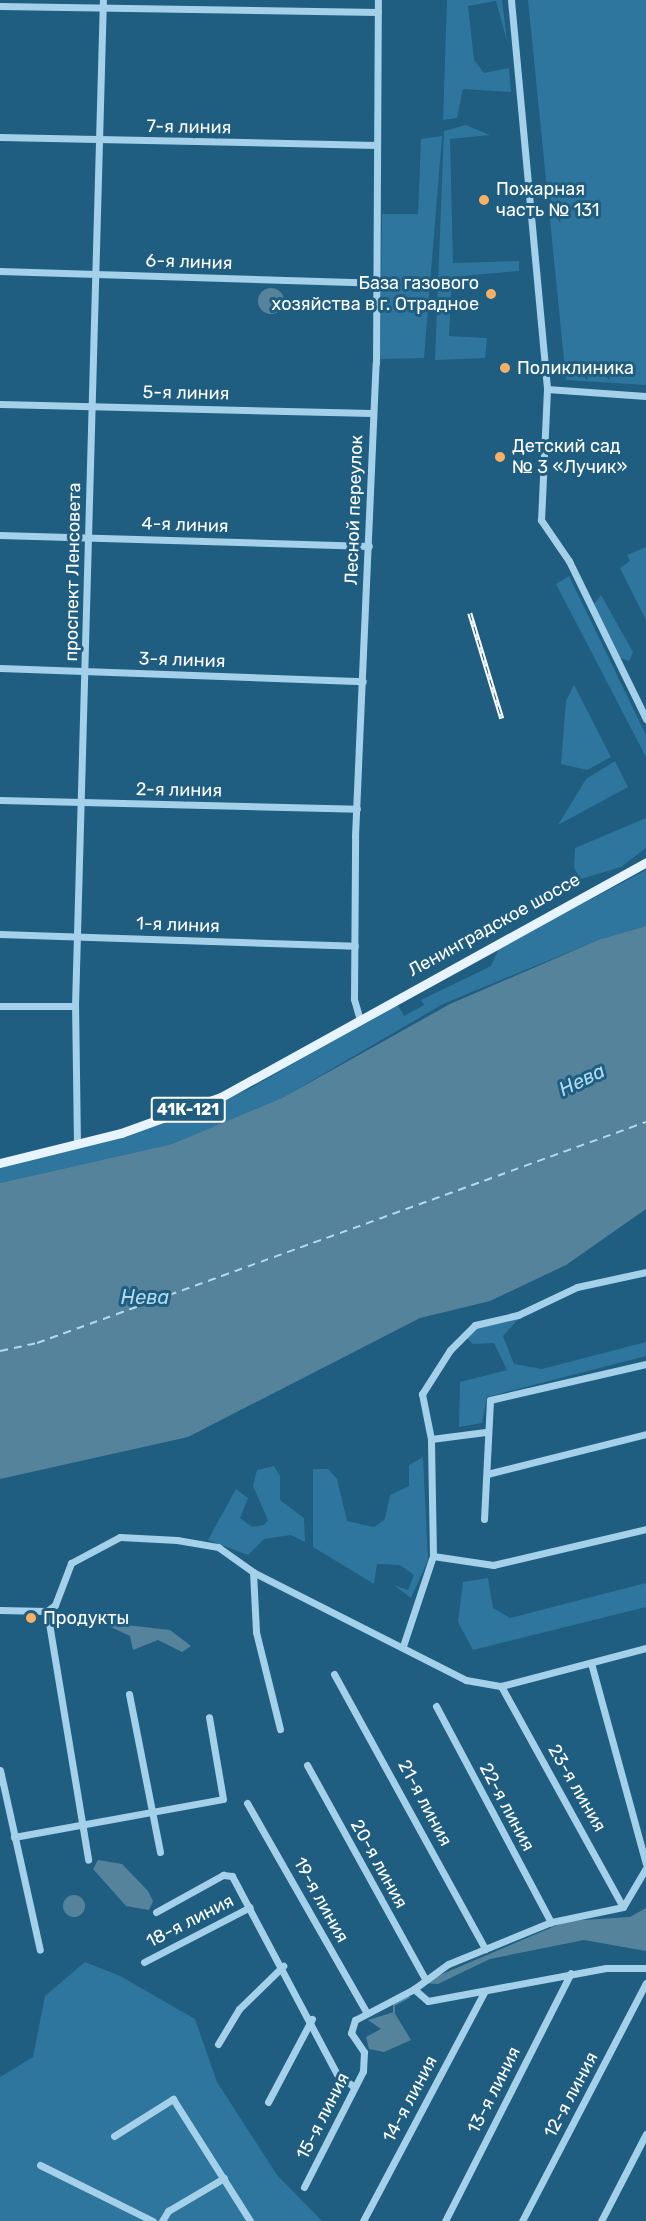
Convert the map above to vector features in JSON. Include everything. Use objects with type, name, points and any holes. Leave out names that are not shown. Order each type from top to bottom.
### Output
[{"type":"main road","name":"Ленинградское шоссе","points":[[360,1020],[646,862]]},
{"type":"main road","name":"41К-121","points":[[0,1163],[77,1144],[221,1097],[360,1020]]},
{"type":"street","name":"проспект Ленсовета","points":[[77,1144],[75,1006],[103,0]]},
{"type":"street","name":"Лесной переулок","points":[[360,1020],[354,999],[354,946],[376,283],[378,0]]},
{"type":"street","points":[[511,0],[547,389],[541,520],[569,561],[646,719]]},
{"type":"street","points":[[0,6],[103,10],[378,12]]},
{"type":"street","name":"7-я линия","points":[[0,137],[377,145]]},
{"type":"street","name":"6-я линия","points":[[0,271],[376,283]]},
{"type":"street","points":[[547,389],[646,396]]},
{"type":"street","name":"5-я линия","points":[[0,404],[372,413]]},
{"type":"street","name":"4-я линия","points":[[0,535],[369,546]]},
{"type":"street","name":"3-я линия","points":[[0,668],[363,681]]},
{"type":"street","name":"2-я линия","points":[[0,800],[357,809]]},
{"type":"street","name":"1-я линия","points":[[0,934],[354,946]]},
{"type":"street","points":[[0,1006],[75,1006]]},
{"type":"street","points":[[403,1646],[433,1556],[431,1439],[422,1394],[450,1350],[475,1325],[518,1315],[577,1287],[646,1272]]},
{"type":"street","points":[[484,1519],[486,1432],[490,1400],[646,1364]]},
{"type":"street","points":[[431,1439],[486,1432]]},
{"type":"street","points":[[486,1474],[646,1434]]},
{"type":"street","points":[[433,1556],[493,1565],[646,1529]]},
{"type":"street","points":[[0,1610],[47,1611],[55,1605],[70,1563],[120,1537],[218,1547],[252,1572],[403,1646],[466,1680],[501,1686],[646,1648]]},
{"type":"street","points":[[252,1572],[256,1632],[280,1729]]},
{"type":"street","points":[[47,1611],[88,1860]]},
{"type":"street","points":[[366,2012],[414,1989],[424,1977],[551,1922],[623,1907],[646,1866],[591,1663]]},
{"type":"street","name":"21-я линия","points":[[334,1674],[485,1949]]},
{"type":"street","name":"23-я линия","points":[[501,1686],[623,1907]]},
{"type":"street","points":[[129,1694],[160,1852]]},
{"type":"street","name":"22-я линия","points":[[436,1706],[551,1922]]},
{"type":"street","points":[[14,1837],[223,1799],[208,1717]]},
{"type":"street","name":"20-я линия","points":[[307,1765],[424,1977]]},
{"type":"street","points":[[0,1770],[40,1950]]},
{"type":"street","name":"19-я линия","points":[[247,1803],[366,2012]]},
{"type":"street","points":[[156,1912],[223,1875],[232,1876],[312,2019],[337,2074],[354,2087]]},
{"type":"street","name":"18-я линия","points":[[144,1962],[250,1907]]},
{"type":"street","points":[[218,2044],[239,2009],[283,1966]]},
{"type":"street","points":[[414,1989],[428,2001],[484,1992],[571,1973],[646,1968]]},
{"type":"street","name":"13-я линия","points":[[445,2221],[571,1973]]},
{"type":"street","name":"12-я линия","points":[[522,2221],[646,1983]]},
{"type":"street","name":"14-я линия","points":[[363,2221],[484,1992]]},
{"type":"street","name":"15-я линия","points":[[304,2187],[365,2063],[351,2027],[366,2012]]},
{"type":"street","points":[[268,2102],[312,2019]]},
{"type":"street","points":[[114,2136],[173,2098],[250,2221]]},
{"type":"street","points":[[601,2221],[646,2134]]},
{"type":"street","points":[[40,2165],[153,2221]]},
{"type":"street","points":[[162,2221],[168,2211],[224,2178]]},
{"type":"shaded area","points":[[447,0],[502,0],[507,41],[496,1],[468,6],[474,60],[484,73],[509,68],[511,92],[463,89],[457,118],[443,120]]},
{"type":"shaded area","points":[[528,0],[646,0],[646,385],[566,380]]},
{"type":"shaded area","points":[[466,125],[490,135],[450,139],[453,263],[519,261],[519,271],[452,277],[449,336],[487,338],[485,358],[435,360],[444,131]]},
{"type":"shaded area","points":[[442,136],[424,358],[380,359],[382,214],[418,214],[421,139]]},
{"type":"shaded area","points":[[646,547],[646,620],[620,568],[630,561],[627,555]]},
{"type":"shaded area","points":[[569,576],[646,735],[646,757],[556,584]]},
{"type":"shaded area","points":[[601,595],[633,652],[629,661],[620,658],[594,604]]},
{"type":"shaded area","points":[[574,685],[611,757],[587,770],[561,764],[566,701]]},
{"type":"shaded area","points":[[615,761],[628,787],[558,825],[586,779]]},
{"type":"shaded area","points":[[646,818],[646,848],[621,867],[581,879],[574,868],[575,848]]},
{"type":"shaded area","points":[[646,870],[646,926],[598,940],[443,1004],[282,1098],[172,1144],[0,1183],[0,1168],[193,1114],[251,1088],[397,1004],[404,1016],[424,1005],[421,1000],[491,966],[499,948]]},
{"type":"shaded area","points":[[519,1318],[503,1336],[514,1364],[542,1369],[646,1342],[646,1356],[487,1397],[482,1423],[459,1427],[460,1382],[507,1370],[494,1343],[473,1344],[467,1338],[478,1328]]},
{"type":"shaded area","points":[[423,1457],[428,1560],[411,1598],[394,1585],[408,1590],[414,1575],[400,1565],[377,1564],[374,1584],[313,1547],[313,1469],[328,1469],[337,1479],[347,1521],[374,1527],[385,1519],[390,1495],[409,1486],[409,1465]]},
{"type":"shaded area","points":[[274,1466],[280,1476],[280,1500],[304,1518],[305,1542],[291,1535],[264,1539],[248,1555],[208,1540],[236,1489],[248,1498],[240,1518],[252,1527],[264,1525],[268,1520],[253,1486],[257,1470]]},
{"type":"shaded area","points":[[488,1578],[493,1608],[510,1618],[646,1583],[646,1607],[473,1650],[458,1622],[463,1582]]},
{"type":"shaded area","points":[[85,1962],[120,1976],[195,2019],[217,2082],[277,2175],[322,2221],[0,2221],[0,2077],[33,2057],[45,1996]]},
{"type":"water","points":[[271,288],[280,292],[284,301],[280,310],[271,314],[262,310],[258,301],[262,292]]},
{"type":"water","name":"Нева","points":[[646,926],[646,1209],[566,1265],[490,1301],[420,1318],[188,1437],[0,1479],[0,1183],[172,1144],[282,1098],[450,1004],[598,940]]},
{"type":"water","points":[[100,1622],[170,1630],[191,1646],[182,1652],[158,1640],[133,1650],[130,1636]]},
{"type":"water","points":[[98,1860],[122,1864],[148,1891],[153,1901],[149,1910],[126,1906],[93,1869]]},
{"type":"water","points":[[74,1895],[82,1898],[85,1906],[82,1914],[74,1917],[66,1914],[63,1906],[66,1898]]},
{"type":"water","points":[[646,1908],[646,1951],[584,1940],[490,1959],[438,1984],[421,1983],[567,1921],[630,1917]]},
{"type":"water","points":[[394,2012],[411,2040],[384,2052],[369,2049],[366,2037],[381,2029],[368,2020]]},
{"type":"waterway","points":[[394,2012],[394,2005],[409,1997]]},
{"type":"ferry route","points":[[0,1351],[37,1343],[646,1122]]},
{"type":"railway","points":[[470,613],[502,718]]},
{"type":"place","name":"Пожарная часть № 131","points":[[484,200]]},
{"type":"place","name":"База газового хозяйства в г. Отрадное","points":[[491,294]]},
{"type":"place","name":"Поликлиника","points":[[505,368]]},
{"type":"place","name":"Детский сад № 3 «Лучик»","points":[[500,457]]},
{"type":"place","name":"Продукты","points":[[31,1618]]}]
